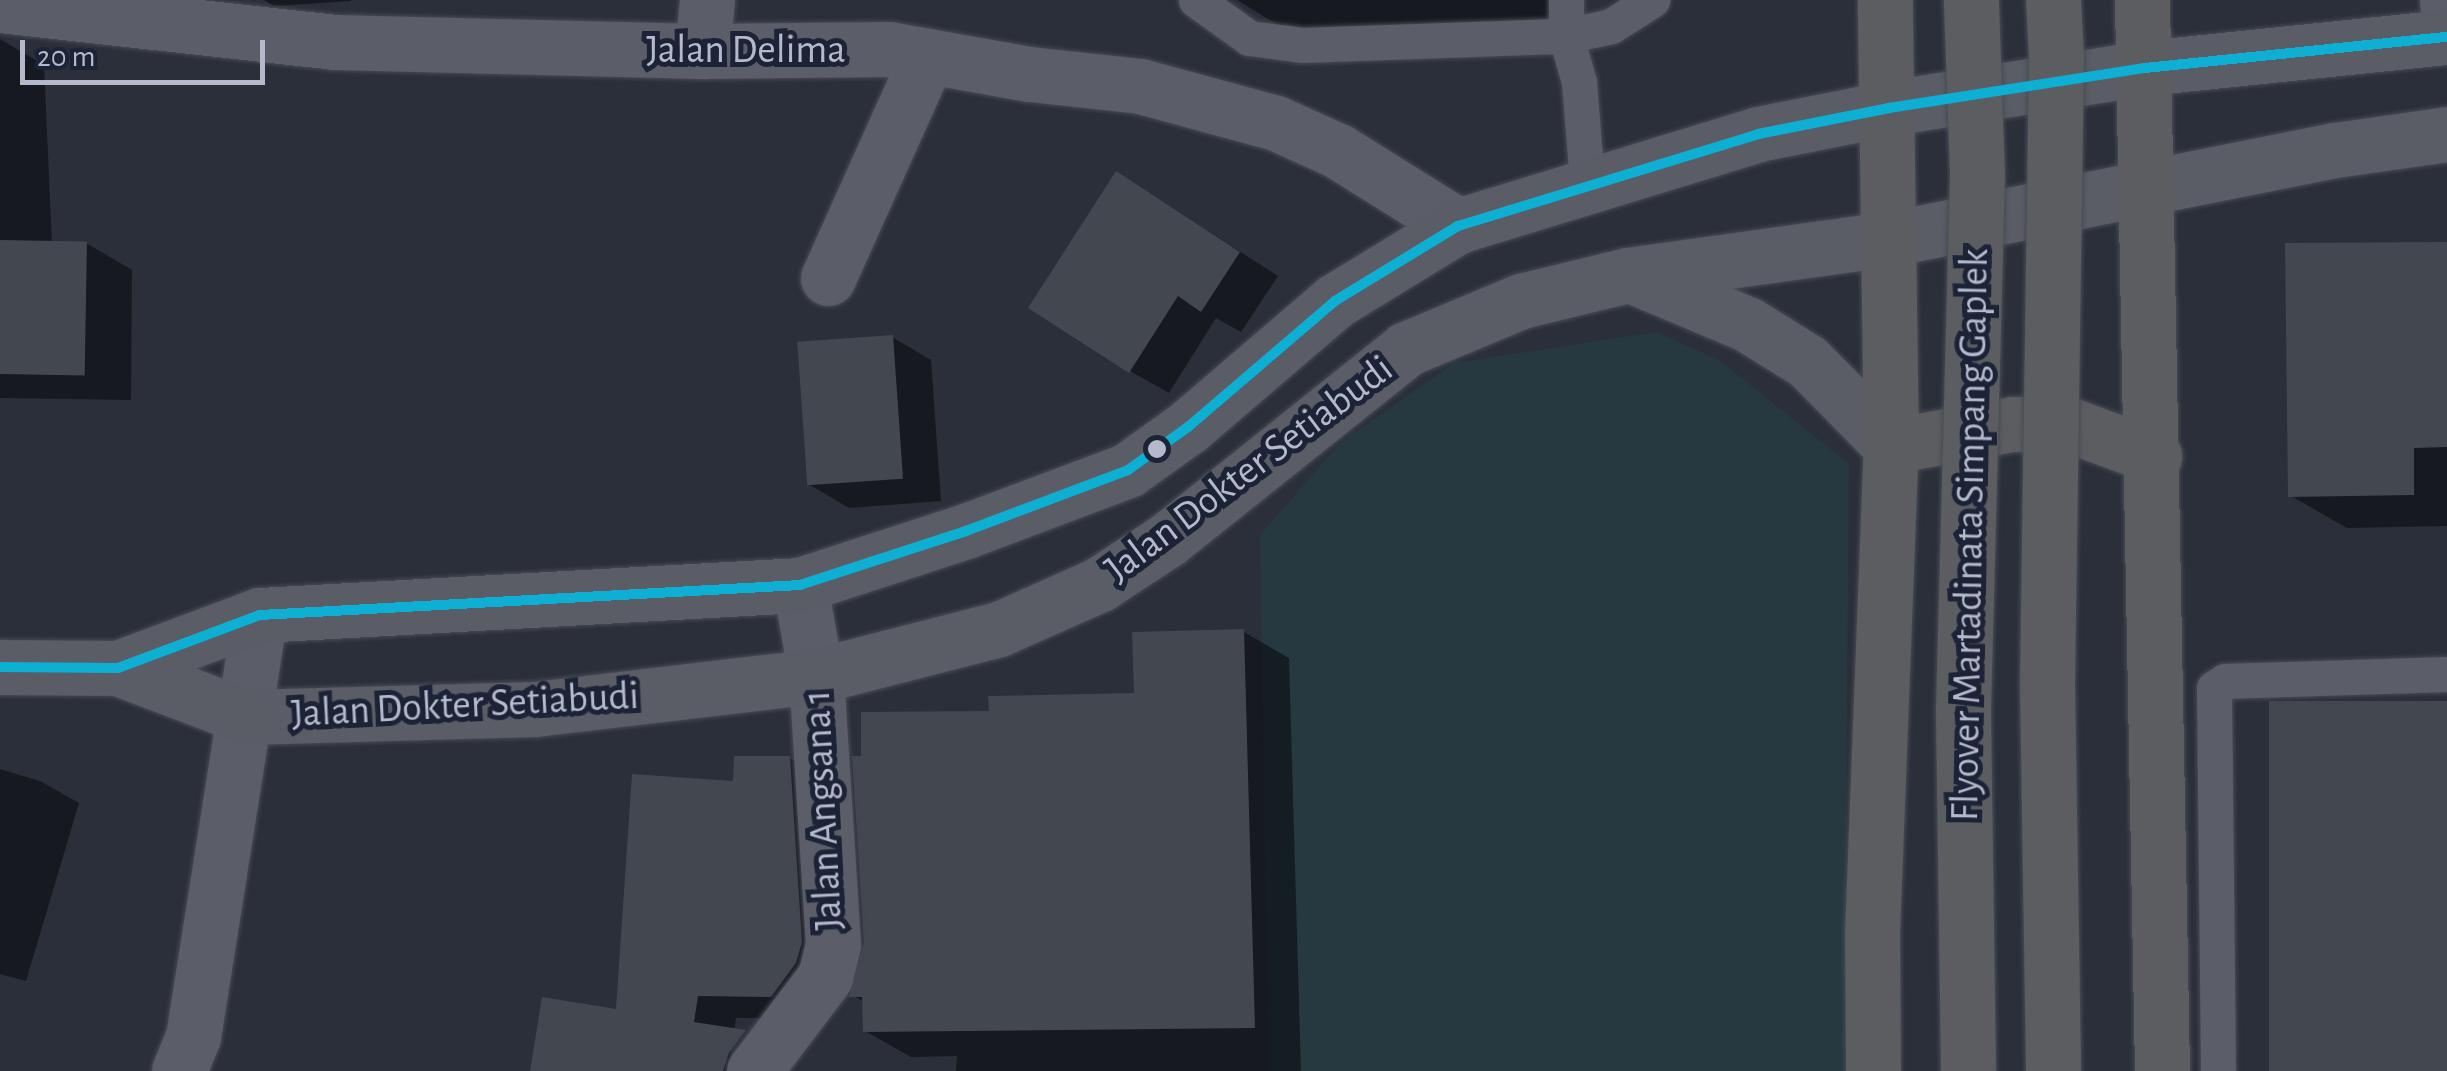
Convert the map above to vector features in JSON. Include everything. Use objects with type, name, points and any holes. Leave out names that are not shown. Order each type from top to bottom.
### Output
[{"type":"highway","points":[[1873,1071],[1872,933],[1891,446],[1885,0]]},
{"type":"highway","name":"Flyover Martadinata Simpang Gaplek","points":[[1968,1071],[1963,710],[1977,174],[1972,0]]},
{"type":"highway","name":"Flyover Martadinata Simpang Gaplek","points":[[2052,0],[2056,55],[2046,684],[2053,1071]]},
{"type":"highway","points":[[2142,0],[2154,456],[2162,1071]]},
{"type":"highway","points":[[1891,446],[2012,424],[2070,425],[2154,456]]},
{"type":"main road","name":"Jalan Dokter Setiabudi","points":[[118,668],[260,615],[800,586],[966,531],[1128,470],[1188,427],[1335,302],[1458,226],[1758,134],[1889,108],[2441,25]]},
{"type":"main road","name":"Jalan Dokter Setiabudi","points":[[0,667],[118,668],[247,717],[535,709],[816,676],[999,629],[1100,584],[1167,540],[1406,349],[1522,301],[1628,275],[1888,239],[2335,150],[2447,134]]},
{"type":"main road","points":[[1628,275],[1746,324],[1807,361],[1891,446]]},
{"type":"street","name":"Jalan Delima","points":[[0,5],[334,42],[704,26],[889,50],[1030,74],[1140,86],[1230,107],[1338,151],[1458,226]]},
{"type":"street","points":[[828,278],[928,56]]},
{"type":"street","name":"Jalan Angsana 1","points":[[754,1071],[826,977],[833,945],[816,676],[800,586]]},
{"type":"street","points":[[179,1071],[193,1037],[247,717],[260,615]]},
{"type":"lane","points":[[1196,0],[1249,38],[1302,45],[1566,36],[1612,26],[1652,0]]},
{"type":"lane","points":[[1566,0],[1566,36],[1578,82],[1587,184]]},
{"type":"lane","points":[[2218,1071],[2214,688],[2225,681],[2447,674]]},
{"type":"shaded area","points":[[1656,332],[1719,360],[1849,464],[1844,1071],[1268,1071],[1260,535],[1340,443],[1454,363]]},
{"type":"building","points":[[1116,171],[1240,252],[1201,312],[1178,296],[1129,373],[1028,308]]},
{"type":"building","points":[[0,240],[87,242],[85,375],[0,374]]},
{"type":"building","points":[[2447,242],[2447,447],[2414,448],[2414,495],[2288,497],[2285,243]]},
{"type":"building","points":[[893,335],[903,479],[807,485],[797,342]]},
{"type":"building","points":[[1244,629],[1255,1028],[863,1032],[862,997],[849,997],[864,943],[852,756],[861,756],[861,712],[989,711],[988,696],[1134,693],[1132,632]]},
{"type":"building","points":[[2269,701],[2447,701],[2447,1071],[2269,1071]]},
{"type":"building","points":[[734,756],[790,756],[802,942],[796,963],[771,997],[698,996],[694,1022],[746,1030],[729,1053],[723,1071],[530,1071],[542,997],[616,1009],[632,774],[733,781]]},
{"type":"transit line","points":[[0,667],[118,668],[260,615],[800,585],[966,531],[1128,470],[1188,427],[1335,301],[1458,226],[1758,134],[1889,108],[2145,68],[2447,37]]}]
